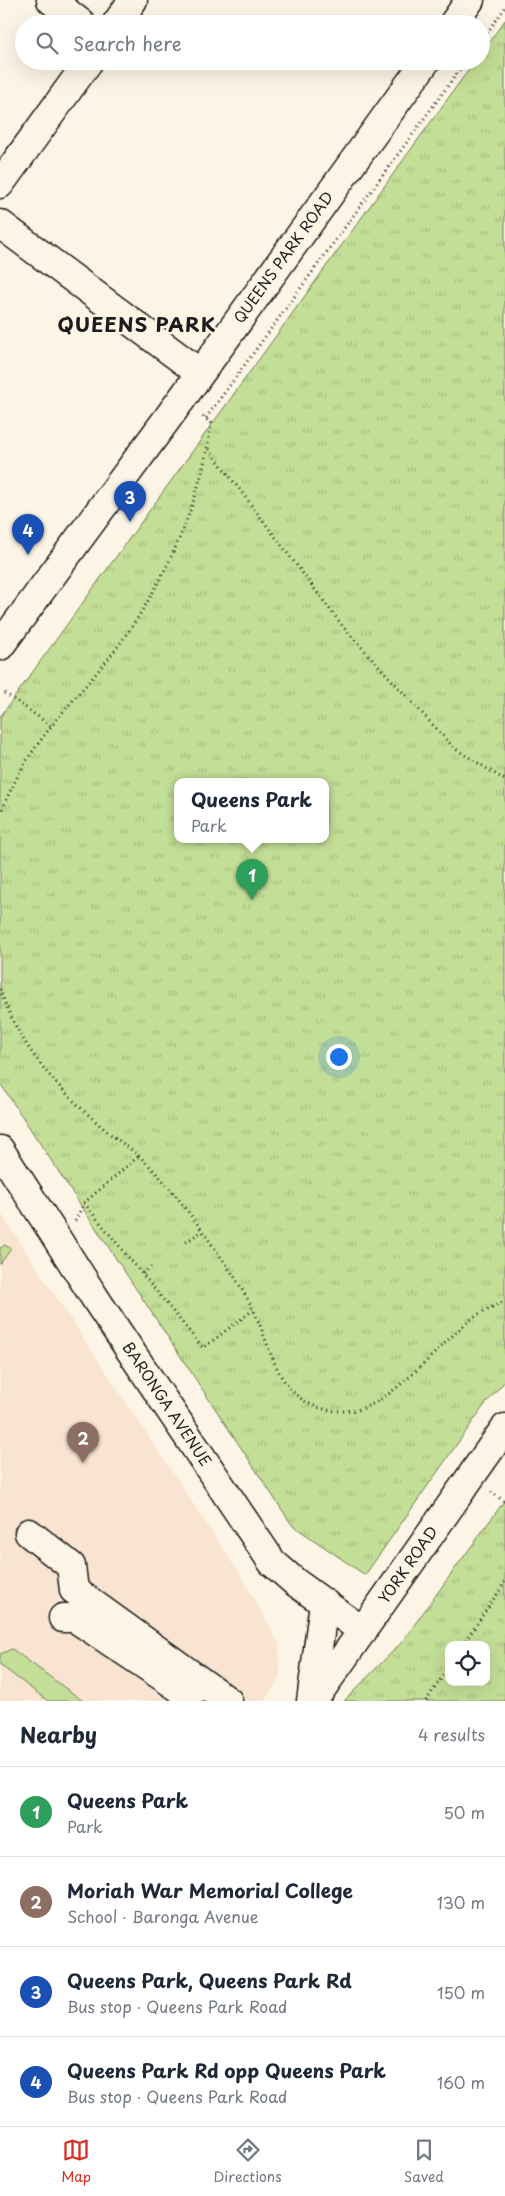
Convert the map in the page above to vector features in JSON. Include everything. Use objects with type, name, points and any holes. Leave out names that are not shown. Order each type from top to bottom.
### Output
[{"type":"street","points":[[51,0],[70,15]]},
{"type":"street","points":[[122,15],[133,0]]},
{"type":"street","points":[[459,15],[470,0]]},
{"type":"street","points":[[0,184],[82,70]]},
{"type":"street","name":"QUEENS PARK ROAD","points":[[0,646],[200,374],[420,70]]},
{"type":"street","points":[[1,228],[200,374]]},
{"type":"street","name":"BARONGA AVENUE","points":[[0,1150],[97,1301],[272,1562],[295,1582],[363,1631]]},
{"type":"street","name":"YORK ROAD","points":[[312,1701],[505,1428]]},
{"type":"street","points":[[29,1533],[71,1566],[74,1590],[228,1701]]},
{"type":"street","points":[[312,1701],[324,1603]]},
{"type":"street","points":[[63,1618],[75,1618],[190,1695],[185,1701]]},
{"type":"path","points":[[490,29],[505,8]]},
{"type":"path","points":[[0,814],[30,755],[51,726],[119,644],[158,581],[180,538],[196,495],[208,448],[211,424],[206,418],[459,70]]},
{"type":"path","points":[[208,448],[344,628],[454,748],[505,780]]},
{"type":"path","points":[[5,692],[51,726]]},
{"type":"path","points":[[0,989],[9,1016],[32,1055],[53,1080],[72,1100],[139,1156],[176,1195],[230,1269],[253,1310],[269,1352],[289,1389],[302,1400],[335,1411],[351,1411],[365,1408],[380,1400],[470,1320],[505,1301]]},
{"type":"path","points":[[74,1223],[84,1203],[139,1156]]},
{"type":"path","points":[[84,1203],[203,1348],[253,1310]]},
{"type":"path","points":[[186,1242],[202,1231]]},
{"type":"path","points":[[143,1274],[151,1268]]},
{"type":"path","points":[[467,1641],[505,1582]]},
{"type":"path","points":[[426,1701],[445,1673]]},
{"type":"shaded area","points":[[0,1212],[243,1579],[279,1644],[280,1679],[264,1701],[0,1701]]},
{"type":"green space","points":[[505,20],[505,1381],[486,1403],[365,1575],[292,1525],[0,1083],[0,717],[468,70],[490,70],[490,41]]},
{"type":"green space","points":[[5,1245],[11,1249],[0,1264],[0,1248]]},
{"type":"green space","points":[[505,1500],[505,1701],[344,1701],[401,1643]]},
{"type":"green space","points":[[12,1649],[83,1701],[48,1701],[0,1665],[0,1654]]},
{"type":"place","name":"Queens Park, Queens Park Rd","points":[[130,522]]},
{"type":"place","name":"Queens Park Rd opp Queens Park","points":[[28,555]]},
{"type":"place","name":"Queens Park","points":[[252,900]]},
{"type":"place","name":"Moriah War Memorial College","points":[[83,1463]]},
{"type":"district","name":"QUEENS PARK","points":[[137,325]]}]
